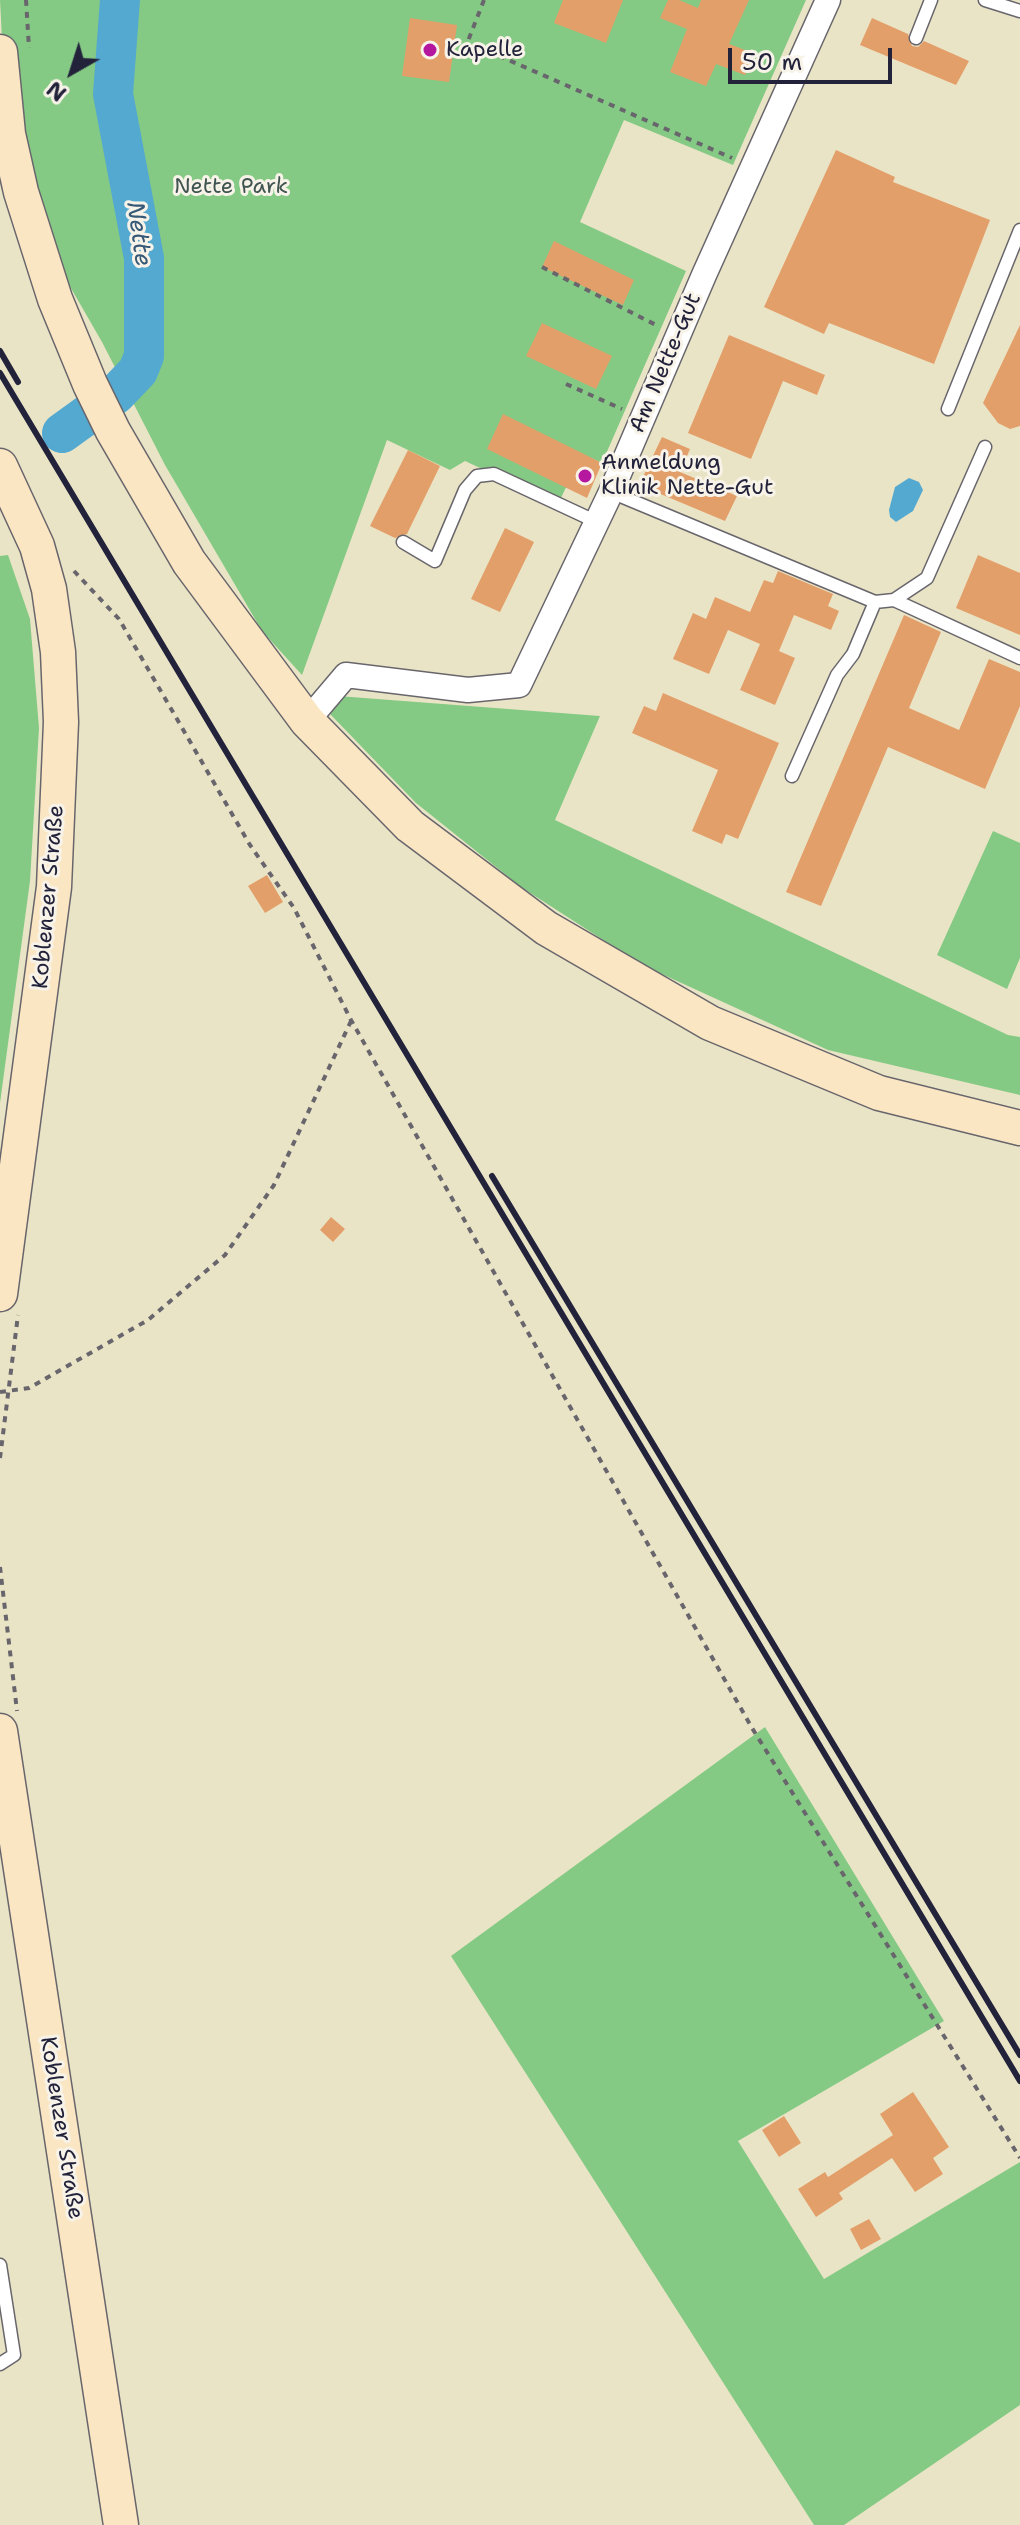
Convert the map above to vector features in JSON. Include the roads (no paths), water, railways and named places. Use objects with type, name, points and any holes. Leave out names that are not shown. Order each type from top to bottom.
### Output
[{"type":"street","name":"Am Nette-Gut","points":[[307,721],[346,675],[468,690],[519,685],[611,492],[828,0]]},
{"type":"street","points":[[0,52],[8,134],[21,192],[55,299],[90,384],[113,431],[189,562],[307,721],[410,826],[546,928],[710,1023],[879,1093],[1020,1128]]},
{"type":"street","name":"Koblenzer Straße","points":[[0,466],[37,546],[49,589],[58,652],[61,722],[54,887],[0,1294]]},
{"type":"street","name":"Koblenzer Straße","points":[[0,1736],[121,2525]]},
{"type":"lane","points":[[916,38],[931,0]]},
{"type":"lane","points":[[985,0],[1020,11]]},
{"type":"lane","points":[[948,409],[1020,230]]},
{"type":"lane","points":[[611,492],[875,602],[894,600],[927,578],[985,447]]},
{"type":"lane","points":[[403,542],[435,561],[465,490],[477,476],[494,474],[597,522]]},
{"type":"lane","points":[[894,600],[1020,658]]},
{"type":"lane","points":[[792,776],[837,675],[853,654],[875,602]]},
{"type":"lane","points":[[0,2265],[14,2355],[0,2364]]},
{"type":"water","points":[[909,478],[919,482],[923,490],[913,511],[896,522],[890,517],[889,510],[895,487]]},
{"type":"waterway","name":"Nette","points":[[62,433],[116,394],[138,371],[144,356],[144,258],[113,94],[120,0]]},
{"type":"railway","points":[[0,351],[18,382]]},
{"type":"railway","points":[[0,373],[1020,2081]]},
{"type":"railway","points":[[492,1176],[1020,2055]]},
{"type":"place","name":"Kapelle","points":[[430,50]]},
{"type":"place","name":"Anmeldung Klinik Nette-Gut","points":[[585,476]]},
{"type":"park label","name":"Nette Park","points":[[231,187]]}]
